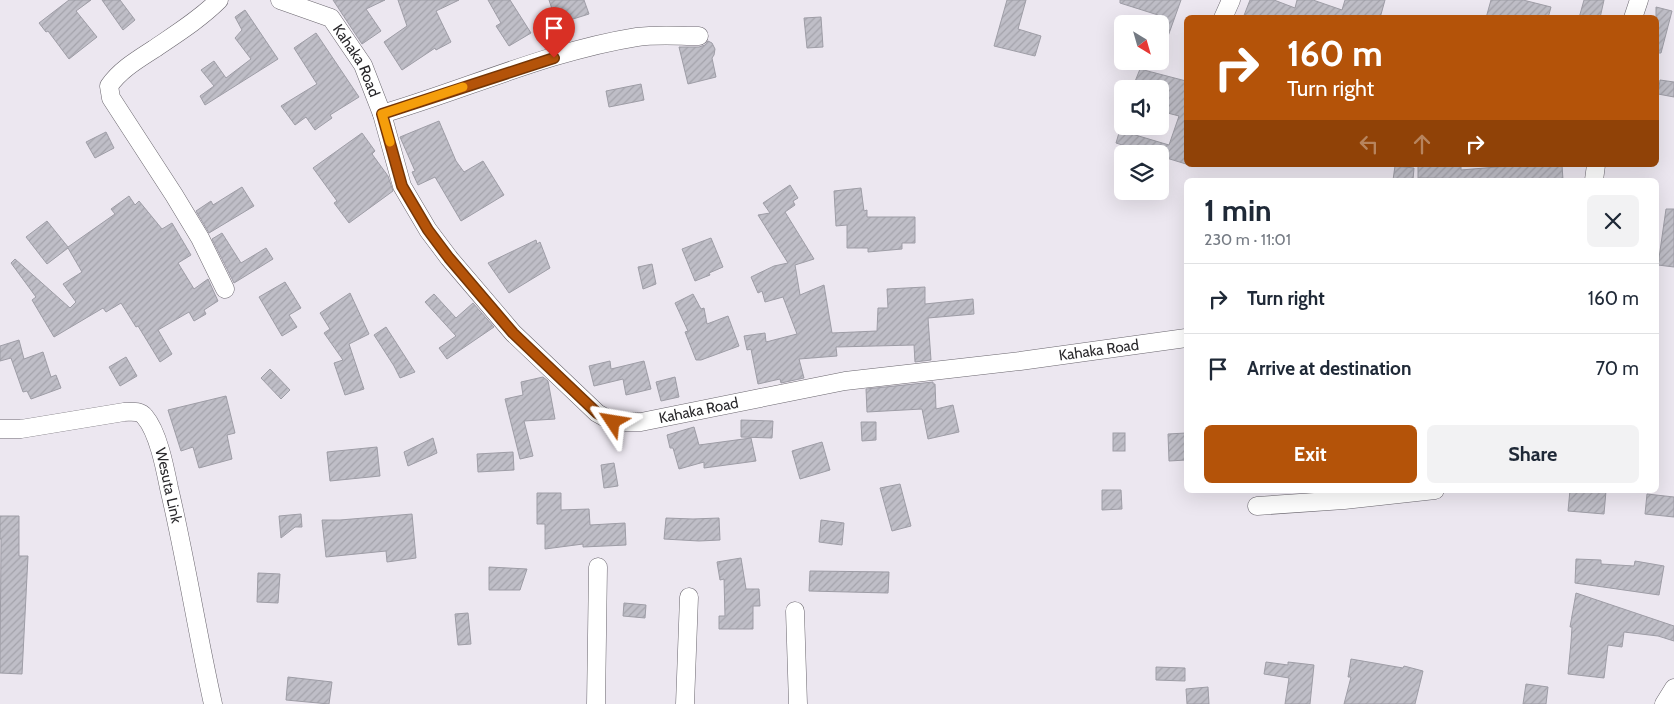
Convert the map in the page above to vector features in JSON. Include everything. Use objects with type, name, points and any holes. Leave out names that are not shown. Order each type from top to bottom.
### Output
[{"type":"street","points":[[219,0],[181,31],[116,76],[109,86],[111,98],[200,238],[225,289]]},
{"type":"street","name":"Kahaka Road","points":[[280,0],[331,18],[363,64],[382,114],[402,186],[428,230],[449,258],[513,333],[597,413],[613,422],[641,422],[845,381],[1020,361],[1184,338]]},
{"type":"street","points":[[1224,15],[1231,0]]},
{"type":"street","points":[[1634,15],[1639,0]]},
{"type":"street","points":[[382,114],[499,74],[603,44],[640,37],[698,36]]},
{"type":"street","name":"Wesuta Link","points":[[0,429],[21,429],[124,412],[140,412],[146,417],[162,454],[179,529],[200,648],[213,704]]},
{"type":"street","points":[[1257,506],[1408,493]]},
{"type":"street","points":[[596,704],[598,567]]},
{"type":"street","points":[[685,704],[688,597]]},
{"type":"street","points":[[794,611],[798,704]]},
{"type":"street","points":[[1664,704],[1674,688]]},
{"type":"building","points":[[69,0],[91,0],[76,11],[97,37],[69,59],[48,31],[46,32],[39,23]]},
{"type":"building","points":[[102,0],[120,0],[135,20],[123,30]]},
{"type":"building","points":[[333,0],[385,0],[366,9],[381,31],[362,44]]},
{"type":"building","points":[[398,0],[459,0],[436,11],[451,42],[436,50],[435,48],[402,70],[384,42],[407,26]]},
{"type":"building","points":[[488,0],[510,0],[531,33],[509,46],[496,26],[501,23]]},
{"type":"building","points":[[549,0],[584,0],[589,14],[557,24]]},
{"type":"building","points":[[1007,0],[1026,0],[1018,29],[1041,36],[1035,56],[994,46]]},
{"type":"building","points":[[1120,0],[1181,0],[1169,33],[1169,15],[1158,15],[1120,3]]},
{"type":"building","points":[[1250,0],[1274,0],[1295,8],[1297,0],[1313,0],[1342,10],[1345,0],[1385,0],[1381,15],[1244,15]]},
{"type":"building","points":[[1491,0],[1523,0],[1551,7],[1549,15],[1487,15]]},
{"type":"building","points":[[1584,0],[1604,0],[1601,15],[1580,15]]},
{"type":"building","points":[[1656,7],[1672,11],[1661,53],[1659,53],[1659,15],[1656,15]]},
{"type":"building","points":[[245,10],[278,59],[205,105],[200,96],[214,86],[201,70],[214,61],[226,78],[251,59],[235,38],[242,30],[235,17]]},
{"type":"building","points":[[821,17],[823,47],[807,48],[804,18]]},
{"type":"building","points":[[316,33],[359,97],[330,115],[332,118],[315,130],[306,117],[295,125],[281,106],[317,84],[294,48]]},
{"type":"building","points":[[708,41],[712,43],[715,49],[712,58],[716,77],[688,84],[679,47],[699,47],[705,45]]},
{"type":"building","points":[[1140,70],[1184,80],[1184,163],[1169,159],[1169,145],[1179,116],[1169,113],[1169,80],[1136,80]]},
{"type":"building","points":[[1660,80],[1674,82],[1674,97],[1659,94]]},
{"type":"building","points":[[641,84],[644,100],[609,107],[606,91]]},
{"type":"building","points":[[439,121],[456,161],[464,172],[483,161],[504,195],[461,221],[435,177],[418,185],[412,172],[415,171],[400,137]]},
{"type":"building","points":[[106,132],[114,148],[95,158],[86,142]]},
{"type":"building","points":[[362,133],[375,151],[372,154],[388,176],[393,191],[349,223],[334,203],[337,201],[313,168]]},
{"type":"building","points":[[1118,135],[1135,135],[1169,145],[1122,145],[1116,143]]},
{"type":"building","points":[[1395,167],[1414,168],[1413,178],[1393,178]]},
{"type":"building","points":[[1418,167],[1461,167],[1461,170],[1496,167],[1562,167],[1563,178],[1418,178]]},
{"type":"building","points":[[790,185],[798,198],[793,201],[795,205],[785,212],[814,259],[795,265],[800,295],[824,285],[832,333],[877,331],[878,308],[888,308],[887,289],[925,287],[925,304],[973,299],[974,314],[928,318],[931,360],[915,362],[914,345],[836,347],[837,356],[799,359],[804,378],[781,383],[780,379],[758,384],[751,349],[747,350],[744,336],[765,333],[766,342],[797,334],[783,297],[765,302],[762,291],[758,293],[751,277],[774,266],[788,263],[758,215],[770,213],[763,203]]},
{"type":"building","points":[[242,187],[254,206],[209,233],[196,211],[211,201],[213,205]]},
{"type":"building","points":[[861,188],[864,211],[867,210],[867,217],[915,217],[915,243],[902,243],[902,249],[868,252],[868,248],[847,248],[847,225],[836,226],[834,191]]},
{"type":"building","points":[[129,196],[135,205],[139,201],[162,229],[172,223],[191,255],[178,263],[194,289],[208,279],[218,301],[204,310],[206,314],[194,321],[189,312],[158,330],[172,354],[160,362],[121,303],[106,312],[103,308],[54,337],[32,300],[36,297],[11,263],[15,259],[70,308],[76,302],[63,284],[82,272],[68,248],[47,264],[26,237],[47,221],[68,247],[115,214],[111,209]]},
{"type":"building","points":[[1666,209],[1674,209],[1674,267],[1659,265]]},
{"type":"building","points":[[222,233],[241,263],[266,248],[273,259],[234,283],[212,239]]},
{"type":"building","points":[[711,238],[723,267],[695,281],[682,249]]},
{"type":"building","points":[[536,240],[537,244],[540,242],[550,268],[509,293],[488,263]]},
{"type":"building","points":[[652,264],[656,284],[643,289],[638,267]]},
{"type":"building","points":[[285,282],[301,308],[289,315],[297,327],[282,336],[259,297]]},
{"type":"building","points":[[350,293],[369,334],[349,344],[364,389],[345,395],[334,363],[343,360],[324,333],[330,329],[320,313]]},
{"type":"building","points":[[434,294],[456,318],[473,303],[494,327],[447,359],[439,348],[456,336],[425,302]]},
{"type":"building","points":[[693,294],[701,309],[704,308],[707,324],[728,316],[739,346],[701,360],[696,360],[685,332],[688,331],[675,303]]},
{"type":"building","points":[[386,327],[415,372],[400,378],[374,335]]},
{"type":"building","points":[[19,340],[24,359],[43,352],[51,377],[56,375],[61,388],[31,399],[27,391],[23,392],[11,358],[0,361],[0,346]]},
{"type":"building","points":[[126,357],[137,376],[120,386],[109,367]]},
{"type":"building","points":[[610,361],[611,369],[644,361],[651,389],[626,395],[623,379],[594,386],[589,366]]},
{"type":"building","points":[[270,369],[290,390],[281,399],[261,378]]},
{"type":"building","points":[[543,377],[548,381],[555,419],[524,421],[533,456],[520,459],[505,399],[523,395],[521,382]]},
{"type":"building","points":[[675,377],[679,397],[661,401],[656,382]]},
{"type":"building","points":[[933,382],[935,384],[936,409],[953,405],[959,432],[928,439],[922,409],[867,412],[866,389]]},
{"type":"building","points":[[226,396],[235,433],[227,435],[232,459],[199,468],[193,447],[181,451],[168,410]]},
{"type":"building","points":[[741,420],[773,421],[772,438],[741,437]]},
{"type":"building","points":[[861,422],[876,422],[876,440],[862,441]]},
{"type":"building","points":[[694,427],[699,445],[751,438],[756,461],[704,468],[704,462],[679,469],[667,435]]},
{"type":"building","points":[[1113,433],[1125,433],[1125,451],[1113,451]]},
{"type":"building","points":[[1184,433],[1184,460],[1169,461],[1168,434]]},
{"type":"building","points":[[433,438],[437,453],[408,466],[404,452]]},
{"type":"building","points":[[822,442],[830,470],[800,479],[792,451]]},
{"type":"building","points":[[377,447],[380,476],[330,481],[327,452]]},
{"type":"building","points":[[513,452],[514,470],[478,472],[477,454]]},
{"type":"building","points":[[614,463],[618,486],[604,488],[601,465]]},
{"type":"building","points":[[900,484],[911,526],[892,531],[880,488]]},
{"type":"building","points":[[1102,490],[1121,490],[1122,509],[1102,510]]},
{"type":"building","points":[[537,493],[561,493],[561,510],[589,509],[590,525],[625,523],[626,545],[583,547],[583,544],[545,549],[545,524],[537,524]]},
{"type":"building","points":[[1570,493],[1606,493],[1604,514],[1568,511]]},
{"type":"building","points":[[1647,494],[1674,497],[1674,517],[1645,514]]},
{"type":"building","points":[[301,514],[302,527],[295,527],[281,538],[279,516]]},
{"type":"building","points":[[412,514],[416,558],[387,562],[386,551],[326,557],[322,520]]},
{"type":"building","points":[[0,516],[19,516],[19,556],[28,556],[22,674],[0,673]]},
{"type":"building","points":[[666,518],[719,518],[720,540],[664,539]]},
{"type":"building","points":[[821,520],[844,523],[842,545],[819,542]]},
{"type":"building","points":[[741,558],[746,589],[759,589],[760,606],[753,606],[753,629],[719,629],[719,616],[725,616],[724,579],[720,580],[717,562]]},
{"type":"building","points":[[1576,559],[1601,560],[1601,564],[1634,566],[1635,561],[1664,566],[1659,595],[1575,583]]},
{"type":"building","points":[[489,567],[527,569],[520,590],[489,590]]},
{"type":"building","points":[[810,571],[889,572],[888,593],[809,591]]},
{"type":"building","points":[[258,573],[280,574],[278,603],[257,602]]},
{"type":"building","points":[[1576,593],[1674,626],[1674,641],[1658,636],[1624,632],[1622,647],[1608,645],[1604,678],[1568,674],[1572,627],[1570,627]]},
{"type":"building","points":[[624,603],[646,605],[645,618],[623,616]]},
{"type":"building","points":[[468,613],[471,644],[458,645],[455,614]]},
{"type":"building","points":[[1351,659],[1403,668],[1404,666],[1423,671],[1415,704],[1344,704],[1351,677],[1348,677]]},
{"type":"building","points":[[1266,662],[1288,665],[1288,662],[1314,665],[1310,704],[1285,704],[1289,678],[1264,674]]},
{"type":"building","points":[[1156,667],[1185,668],[1185,681],[1156,680]]},
{"type":"building","points":[[288,677],[332,682],[329,704],[286,700]]},
{"type":"building","points":[[1526,684],[1548,687],[1546,704],[1523,704]]},
{"type":"building","points":[[1208,687],[1209,704],[1187,704],[1186,689]]},
{"type":"slow traffic","points":[[390,142],[382,114],[463,87]]},
{"type":"route","points":[[554,58],[499,74],[382,114],[402,186],[428,230],[449,258],[513,333],[597,413],[613,422]]}]
